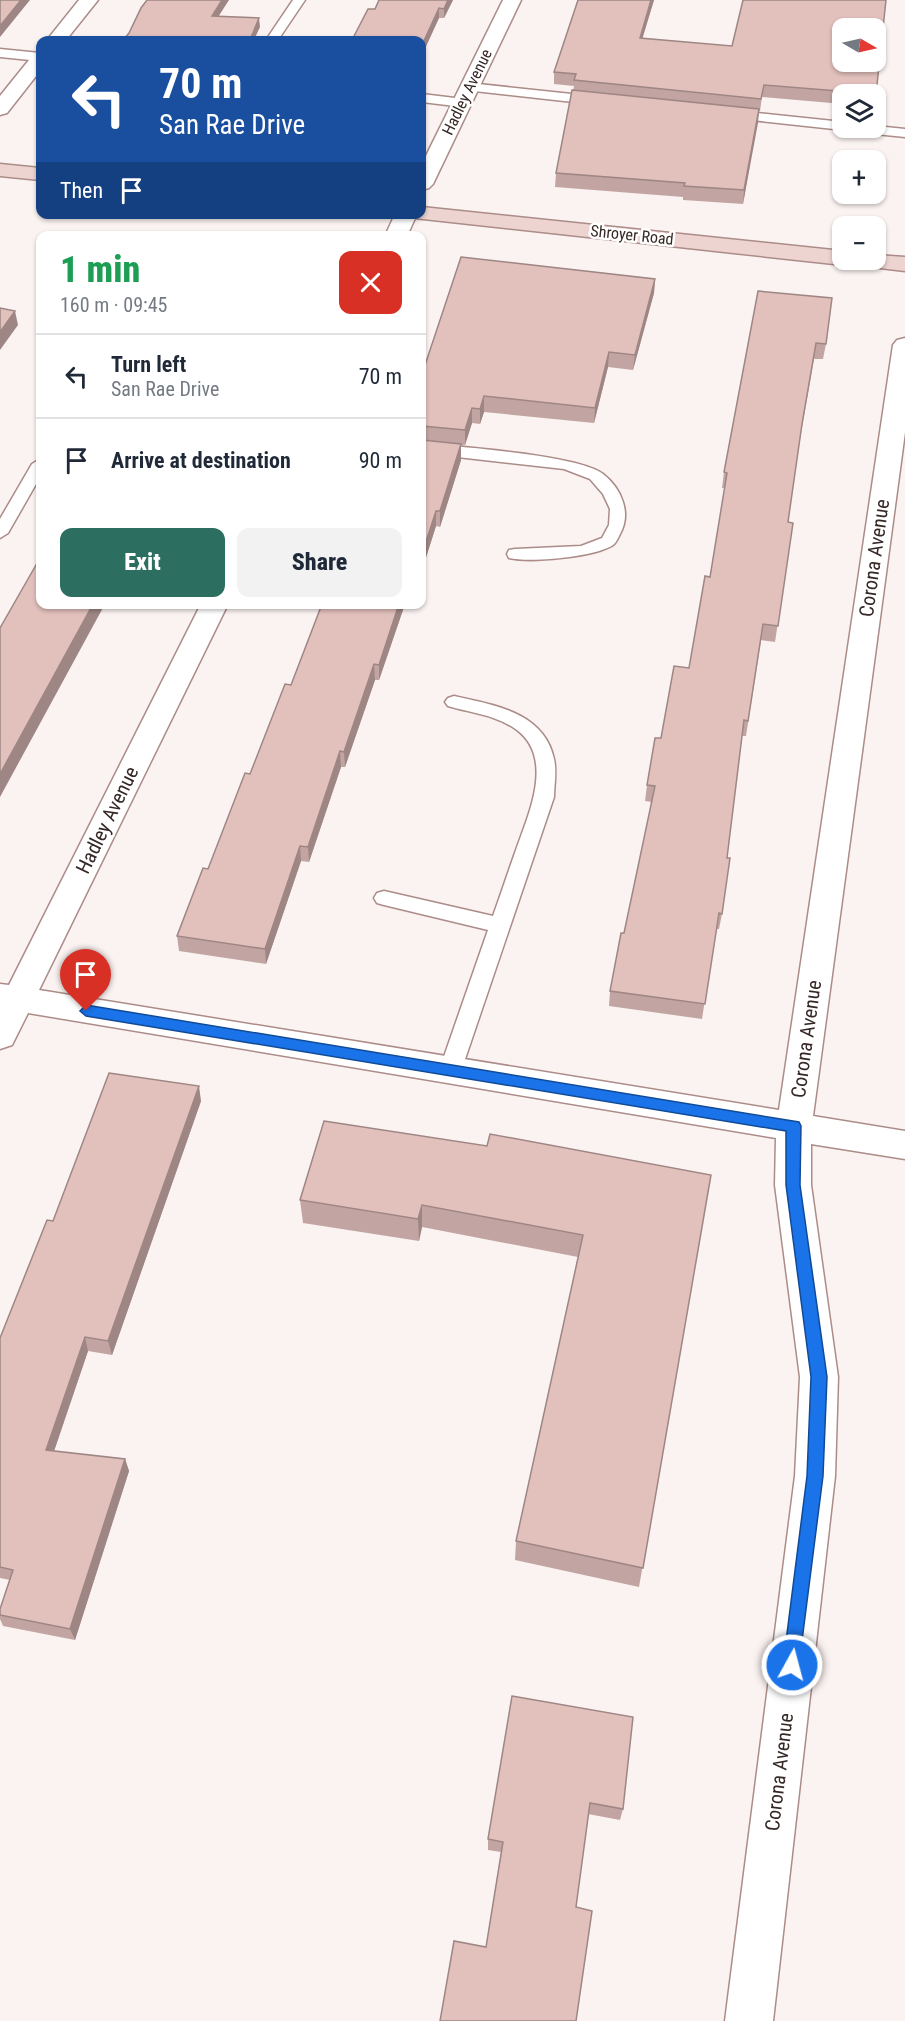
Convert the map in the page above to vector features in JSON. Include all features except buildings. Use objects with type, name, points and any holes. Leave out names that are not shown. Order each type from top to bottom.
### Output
[{"type":"main road","points":[[0,170],[36,174]]},
{"type":"main road","name":"Shroyer Road","points":[[426,213],[832,257]]},
{"type":"main road","points":[[886,262],[905,264]]},
{"type":"street","points":[[59,36],[89,0]]},
{"type":"street","name":"Hadley Avenue","points":[[426,176],[512,0]]},
{"type":"street","points":[[0,109],[36,63]]},
{"type":"street","name":"Corona Avenue","points":[[749,2021],[815,1476],[819,1377],[793,1185],[794,1126],[905,345]]},
{"type":"street","name":"Hadley Avenue","points":[[0,1036],[9,998],[212,609]]},
{"type":"street","points":[[9,998],[905,1145]]},
{"type":"lane","points":[[275,36],[299,0]]},
{"type":"lane","points":[[0,53],[36,58]]},
{"type":"lane","points":[[426,98],[466,95],[609,102]]},
{"type":"lane","points":[[714,113],[832,125]]},
{"type":"lane","points":[[886,131],[905,133]]},
{"type":"lane","points":[[426,448],[567,465],[596,476],[610,492],[618,509],[617,525],[608,541],[584,551],[515,554]]},
{"type":"lane","points":[[0,533],[36,471]]},
{"type":"lane","points":[[450,1071],[544,797],[545,760],[535,734],[520,722],[492,710],[454,702]]},
{"type":"lane","points":[[384,898],[500,925]]},
{"type":"route","points":[[86,1011],[794,1126],[793,1185],[819,1377],[815,1476],[792,1665]]}]
